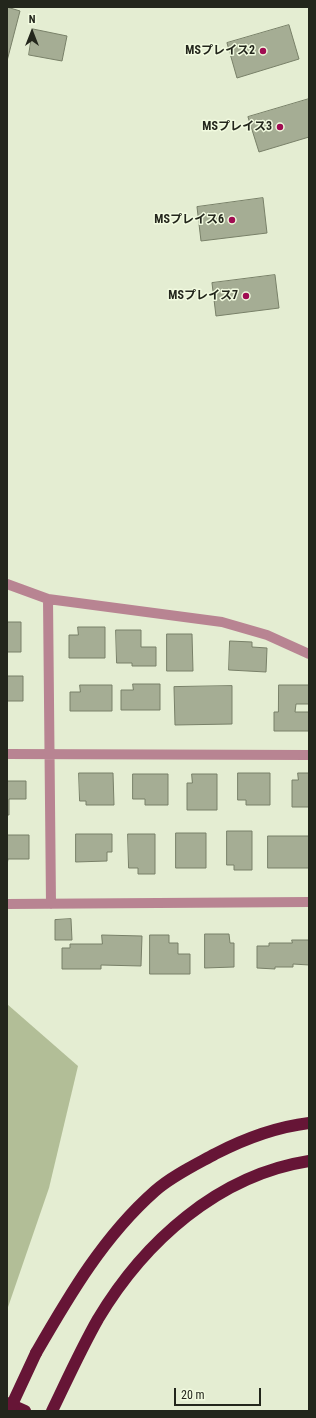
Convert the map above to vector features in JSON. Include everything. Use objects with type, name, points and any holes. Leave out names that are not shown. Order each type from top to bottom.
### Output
[{"type":"highway","points":[[9,1411],[36,1353],[88,1266],[121,1225],[156,1190],[197,1164],[242,1140],[296,1125],[309,1123]]},
{"type":"highway","points":[[52,1411],[72,1369],[99,1319],[119,1289],[163,1236],[200,1205],[244,1180],[292,1163],[309,1161]]},
{"type":"highway","points":[[7,1403],[26,1411]]},
{"type":"street","points":[[7,584],[48,599],[222,622],[267,635],[309,654]]},
{"type":"street","points":[[48,599],[51,904]]},
{"type":"street","points":[[7,754],[309,755]]},
{"type":"street","points":[[7,904],[309,902]]},
{"type":"green space","points":[[7,1004],[78,1066],[49,1188],[7,1310]]},
{"type":"building","points":[[7,7],[20,11],[7,61]]},
{"type":"building","name":"MSプレイス2","points":[[289,25],[299,59],[237,78],[227,43]]},
{"type":"building","points":[[33,29],[67,36],[62,61],[29,55]]},
{"type":"building","name":"MSプレイス3","points":[[309,99],[309,137],[259,152],[248,117]]},
{"type":"building","name":"MSプレイス6","points":[[263,198],[267,233],[201,241],[197,207]]},
{"type":"building","name":"MSプレイス7","points":[[275,275],[279,308],[216,316],[212,283]]},
{"type":"building","points":[[7,622],[21,622],[21,652],[7,652]]},
{"type":"building","points":[[78,627],[105,627],[105,658],[69,658],[69,635],[78,635]]},
{"type":"building","points":[[116,630],[141,630],[141,647],[156,647],[156,666],[132,666],[132,663],[117,663]]},
{"type":"building","points":[[167,634],[192,634],[193,671],[167,671]]},
{"type":"building","points":[[230,641],[252,642],[252,647],[267,648],[266,672],[229,670]]},
{"type":"building","points":[[7,676],[23,676],[23,701],[7,701]]},
{"type":"building","points":[[133,684],[160,684],[160,710],[121,710],[121,690],[133,690]]},
{"type":"building","points":[[80,685],[112,685],[112,711],[70,711],[70,692],[80,692]]},
{"type":"building","points":[[279,685],[309,685],[309,704],[296,704],[295,712],[309,712],[309,731],[274,731],[274,712],[278,712]]},
{"type":"building","points":[[232,686],[232,724],[175,725],[174,687]]},
{"type":"building","points":[[79,773],[113,773],[114,805],[86,805],[86,801],[80,801]]},
{"type":"building","points":[[238,773],[270,773],[270,805],[246,805],[246,800],[238,800]]},
{"type":"building","points":[[298,773],[309,773],[309,807],[292,807],[292,780],[298,780]]},
{"type":"building","points":[[133,774],[168,774],[168,805],[145,805],[145,799],[133,799]]},
{"type":"building","points":[[192,774],[217,774],[217,810],[187,810],[187,783],[192,783]]},
{"type":"building","points":[[7,781],[26,781],[26,799],[9,799],[9,815],[7,815]]},
{"type":"building","points":[[227,831],[252,831],[252,870],[234,870],[234,865],[227,865]]},
{"type":"building","points":[[176,833],[206,833],[206,868],[176,868]]},
{"type":"building","points":[[76,834],[112,834],[112,852],[107,852],[107,861],[76,862]]},
{"type":"building","points":[[128,834],[155,834],[155,874],[138,874],[138,868],[129,868]]},
{"type":"building","points":[[7,835],[29,835],[29,859],[8,859],[7,865]]},
{"type":"building","points":[[268,836],[309,836],[309,868],[268,868]]},
{"type":"building","points":[[71,919],[72,940],[55,940],[55,920]]},
{"type":"building","points":[[205,934],[229,934],[230,943],[234,943],[234,967],[205,968]]},
{"type":"building","points":[[102,935],[142,936],[141,966],[101,965],[101,969],[62,969],[62,948],[70,948],[70,944],[102,944]]},
{"type":"building","points":[[150,935],[169,935],[169,943],[178,943],[178,954],[190,954],[190,974],[150,974]]},
{"type":"building","points":[[292,940],[309,940],[309,965],[293,964],[293,967],[275,967],[275,969],[257,968],[257,946],[269,946],[269,943],[292,943]]},
{"type":"place","name":"MSプレイス2","points":[[263,51]]},
{"type":"place","name":"MSプレイス3","points":[[280,127]]},
{"type":"place","name":"MSプレイス6","points":[[232,220]]},
{"type":"place","name":"MSプレイス7","points":[[246,296]]}]
